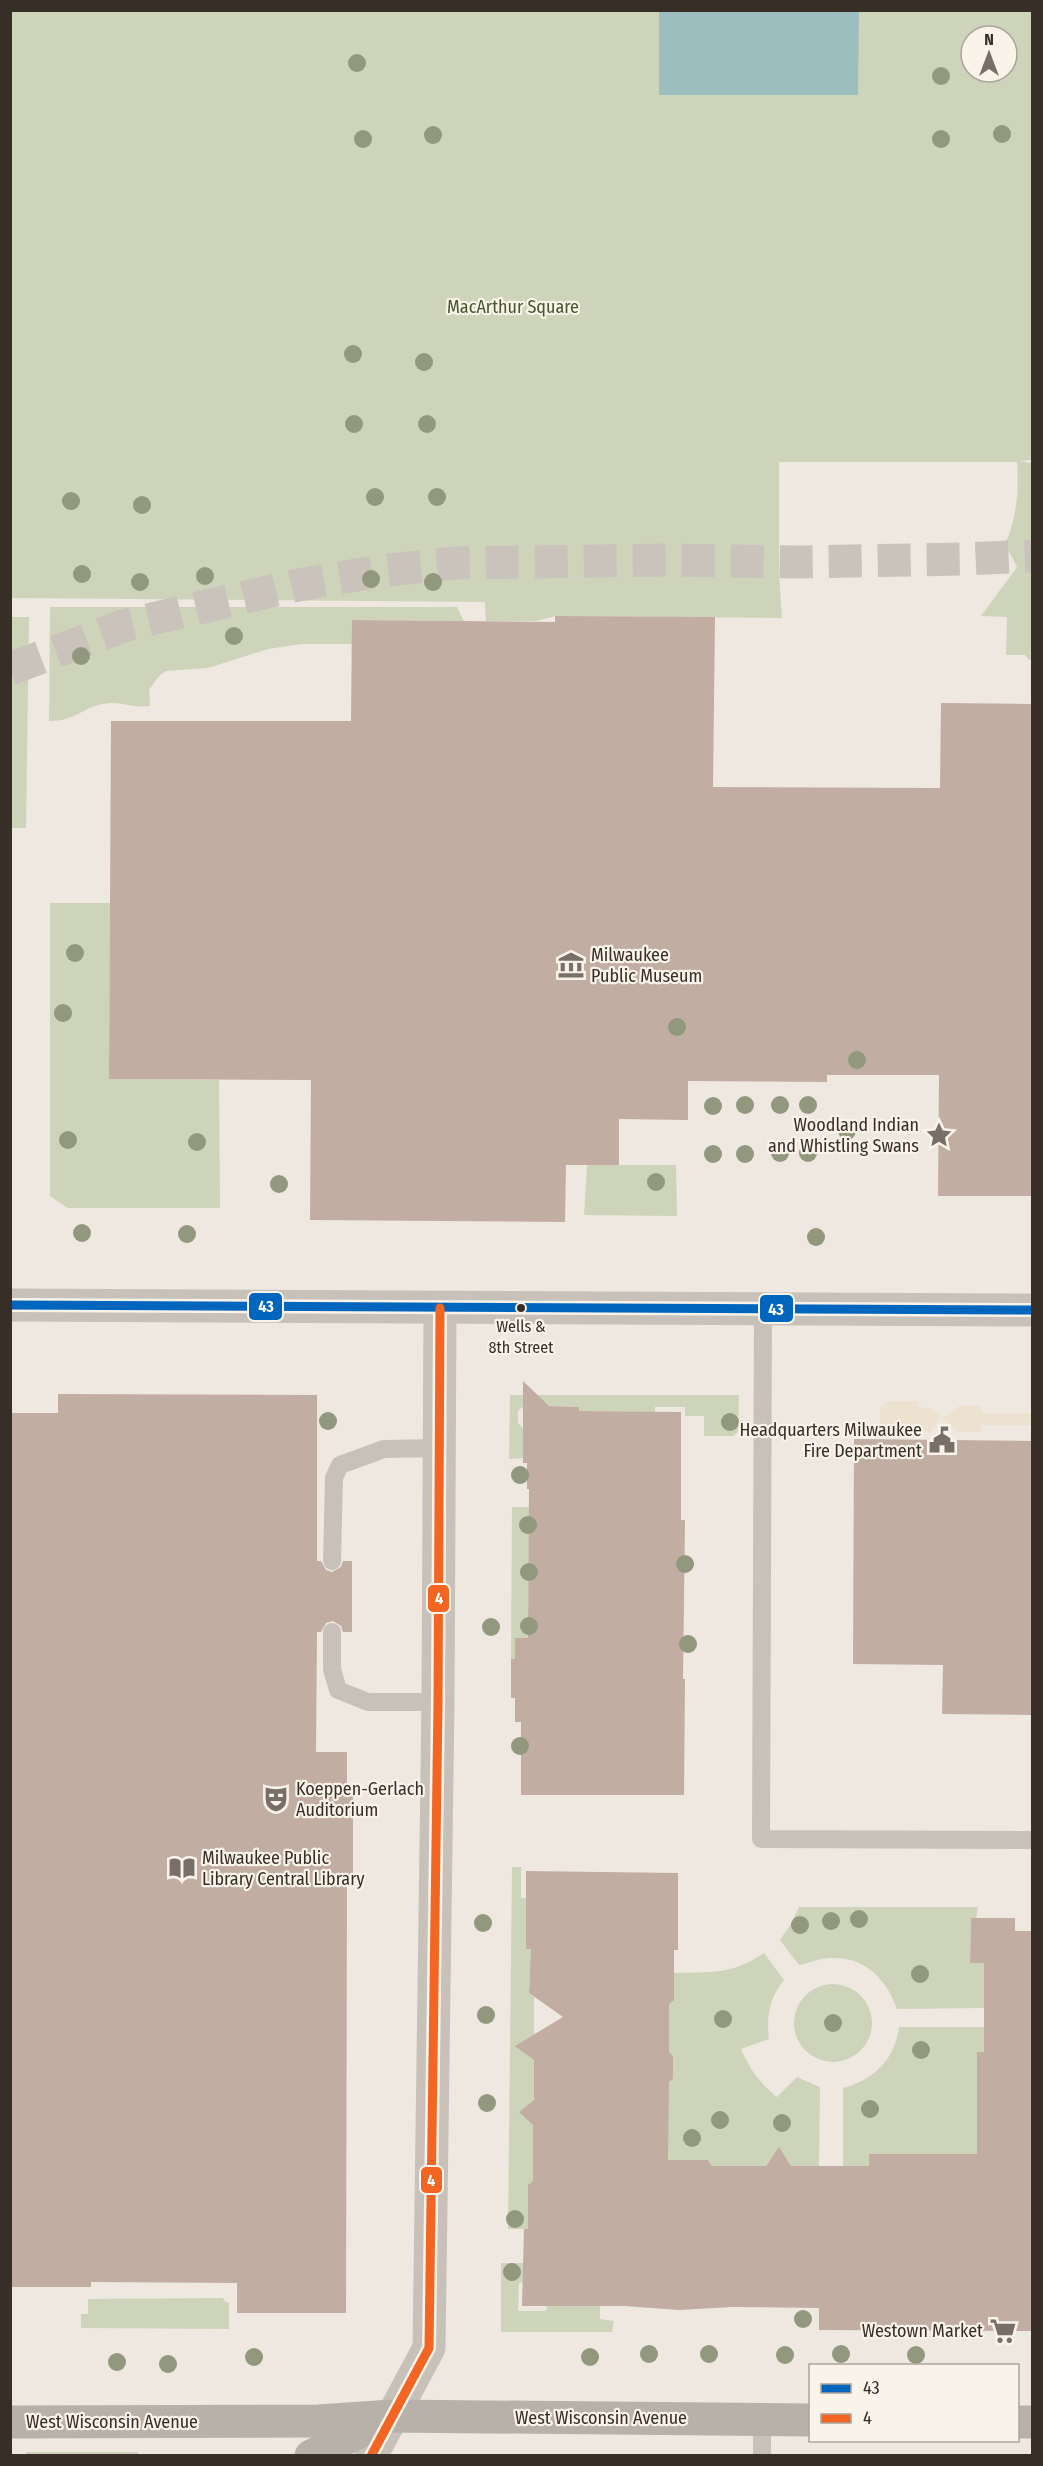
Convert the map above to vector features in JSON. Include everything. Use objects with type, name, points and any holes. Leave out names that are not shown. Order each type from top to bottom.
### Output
[{"type":"main road","name":"West Wisconsin Avenue","points":[[311,2456],[392,2416]]},
{"type":"main road","name":"West Wisconsin Avenue","points":[[10,2422],[318,2421],[392,2416],[809,2420]]},
{"type":"street","points":[[10,1305],[1032,1310]]},
{"type":"street","points":[[371,2456],[429,2348],[438,1702],[440,1308]]},
{"type":"lane","points":[[764,1309],[761,1839],[1032,1840]]},
{"type":"lane","points":[[332,1561],[334,1478],[340,1465],[384,1449],[439,1448]]},
{"type":"lane","points":[[332,1632],[332,1669],[338,1690],[368,1702],[438,1702]]},
{"type":"lane","points":[[762,2420],[762,2456]]},
{"type":"green space","name":"MacArthur Square","points":[[11,11],[1032,11],[1032,460],[1019,461],[1032,463],[1032,660],[1025,655],[1006,655],[1007,617],[981,616],[1017,567],[1005,544],[1016,504],[1017,462],[779,462],[779,574],[782,618],[555,616],[536,621],[486,621],[485,602],[11,598]]},
{"type":"green space","points":[[50,607],[457,607],[464,621],[352,620],[352,644],[302,644],[268,649],[208,668],[166,671],[159,676],[149,690],[150,706],[109,703],[89,708],[73,717],[49,721]]},
{"type":"green space","points":[[11,617],[29,617],[26,828],[11,828]]},
{"type":"green space","points":[[50,903],[110,903],[109,1079],[219,1080],[220,1208],[68,1208],[50,1196]]},
{"type":"green space","points":[[587,1165],[676,1165],[677,1216],[584,1215]]},
{"type":"green space","points":[[510,1395],[739,1395],[738,1432],[733,1436],[704,1436],[704,1416],[685,1416],[685,1407],[655,1407],[655,1412],[579,1411],[578,1407],[549,1406],[529,1401],[518,1411],[518,1423],[523,1428],[523,1458],[509,1459]]},
{"type":"green space","points":[[512,1507],[537,1507],[529,1532],[528,1615],[537,1638],[515,1659],[511,1659]]},
{"type":"green space","points":[[512,1867],[521,1867],[521,1898],[526,1898],[526,1948],[534,1949],[534,1975],[529,1980],[529,1993],[534,1997],[534,2035],[529,2038],[529,2056],[534,2060],[534,2100],[528,2105],[528,2120],[533,2125],[533,2229],[508,2229]]},
{"type":"green space","points":[[799,1907],[978,1907],[976,1918],[971,1918],[970,1963],[984,1963],[984,2008],[897,2009],[893,1998],[881,1980],[873,1972],[854,1961],[827,1958],[799,1965],[780,1940]]},
{"type":"green space","points":[[764,1953],[784,1980],[775,1993],[770,2007],[769,2039],[741,2049],[756,2076],[777,2097],[797,2077],[820,2087],[819,2166],[791,2166],[788,2161],[769,2161],[766,2166],[712,2166],[708,2160],[668,2165],[668,2082],[673,2079],[673,2056],[668,2052],[668,2004],[674,1973],[731,1969]]},
{"type":"green space","points":[[825,1984],[841,1984],[855,1990],[866,2001],[872,2015],[872,2031],[866,2045],[855,2056],[841,2062],[825,2062],[811,2056],[800,2045],[794,2031],[794,2015],[800,2001],[811,1990]]},
{"type":"green space","points":[[899,2027],[991,2027],[991,2166],[973,2154],[948,2154],[948,2166],[895,2166],[894,2154],[869,2154],[869,2166],[843,2166],[843,2088],[864,2080],[881,2066],[893,2049]]},
{"type":"green space","points":[[501,2263],[523,2263],[523,2282],[519,2283],[518,2311],[546,2311],[547,2306],[600,2306],[600,2319],[614,2321],[612,2332],[501,2332]]},
{"type":"green space","points":[[223,2298],[229,2303],[229,2329],[81,2328],[81,2314],[88,2314],[88,2299]]},
{"type":"green space","points":[[26,2452],[138,2452],[138,2455],[26,2456]]},
{"type":"shaded area","points":[[885,1401],[918,1401],[918,1407],[930,1408],[942,1416],[930,1432],[918,1432],[918,1436],[884,1436],[885,1431],[880,1431],[880,1406],[884,1406]]},
{"type":"shaded area","points":[[959,1406],[981,1406],[981,1413],[1032,1413],[1032,1425],[982,1425],[981,1432],[959,1432],[942,1418]]},
{"type":"water","points":[[659,11],[859,11],[858,95],[659,95]]},
{"type":"building","name":"Milwaukee Public Museum","points":[[555,616],[715,617],[713,787],[940,788],[941,703],[1032,704],[1032,1196],[938,1196],[939,1075],[827,1075],[827,1082],[688,1081],[688,1120],[619,1119],[619,1165],[566,1165],[565,1222],[310,1220],[311,1080],[109,1079],[111,721],[351,721],[352,620],[555,622]]},
{"type":"building","points":[[523,1381],[549,1406],[579,1407],[579,1411],[681,1412],[681,1520],[685,1520],[684,1795],[521,1795],[521,1722],[515,1722],[515,1698],[511,1698],[511,1659],[515,1659],[515,1638],[528,1638],[529,1489],[527,1489],[527,1463],[523,1463]]},
{"type":"building","name":"Milwaukee Public Library Central Library","points":[[58,1394],[317,1395],[317,1561],[321,1561],[326,1570],[332,1572],[341,1567],[343,1561],[352,1561],[352,1632],[343,1632],[341,1626],[333,1621],[326,1623],[321,1632],[317,1632],[316,1752],[347,1752],[347,1784],[353,1784],[353,1887],[347,1887],[346,2313],[237,2313],[237,2283],[91,2282],[91,2287],[10,2287],[10,1413],[58,1413]]},
{"type":"building","points":[[854,1439],[1032,1441],[1032,1715],[942,1714],[943,1665],[853,1664]]},
{"type":"building","points":[[526,1871],[678,1873],[678,1950],[674,1950],[674,2000],[669,2004],[669,2052],[673,2056],[673,2079],[669,2082],[668,2160],[708,2160],[712,2166],[766,2166],[779,2147],[791,2166],[869,2166],[869,2154],[977,2154],[977,2052],[984,2052],[984,1963],[970,1963],[971,1918],[1015,1918],[1015,1931],[1032,1931],[1032,2331],[819,2330],[819,2308],[732,2307],[679,2310],[624,2306],[522,2306],[524,2229],[528,2229],[528,2185],[533,2181],[533,2125],[519,2112],[534,2100],[534,2060],[515,2046],[563,2017],[529,1993],[531,1949],[526,1949]]},
{"type":"tunnel","points":[[10,669],[126,625],[293,586],[379,571],[456,563],[671,560],[800,562],[1032,556]]},
{"type":"transit line","name":"43","points":[[10,1305],[1032,1310]]},
{"type":"transit line","name":"4","points":[[371,2456],[429,2348],[438,1702],[440,1308]]},
{"type":"place","name":"Milwaukee Public Museum","points":[[571,965]]},
{"type":"place","name":"Woodland Indian and Whistling Swans","points":[[939,1135]]},
{"type":"place","name":"Wells & 8th Street","points":[[521,1308]]},
{"type":"place","name":"Headquarters Milwaukee Fire Department","points":[[942,1440]]},
{"type":"place","name":"Koeppen-Gerlach Auditorium","points":[[276,1799]]},
{"type":"place","name":"Milwaukee Public Library Central Library","points":[[182,1868]]},
{"type":"place","name":"Westown Market","points":[[1003,2331]]}]
